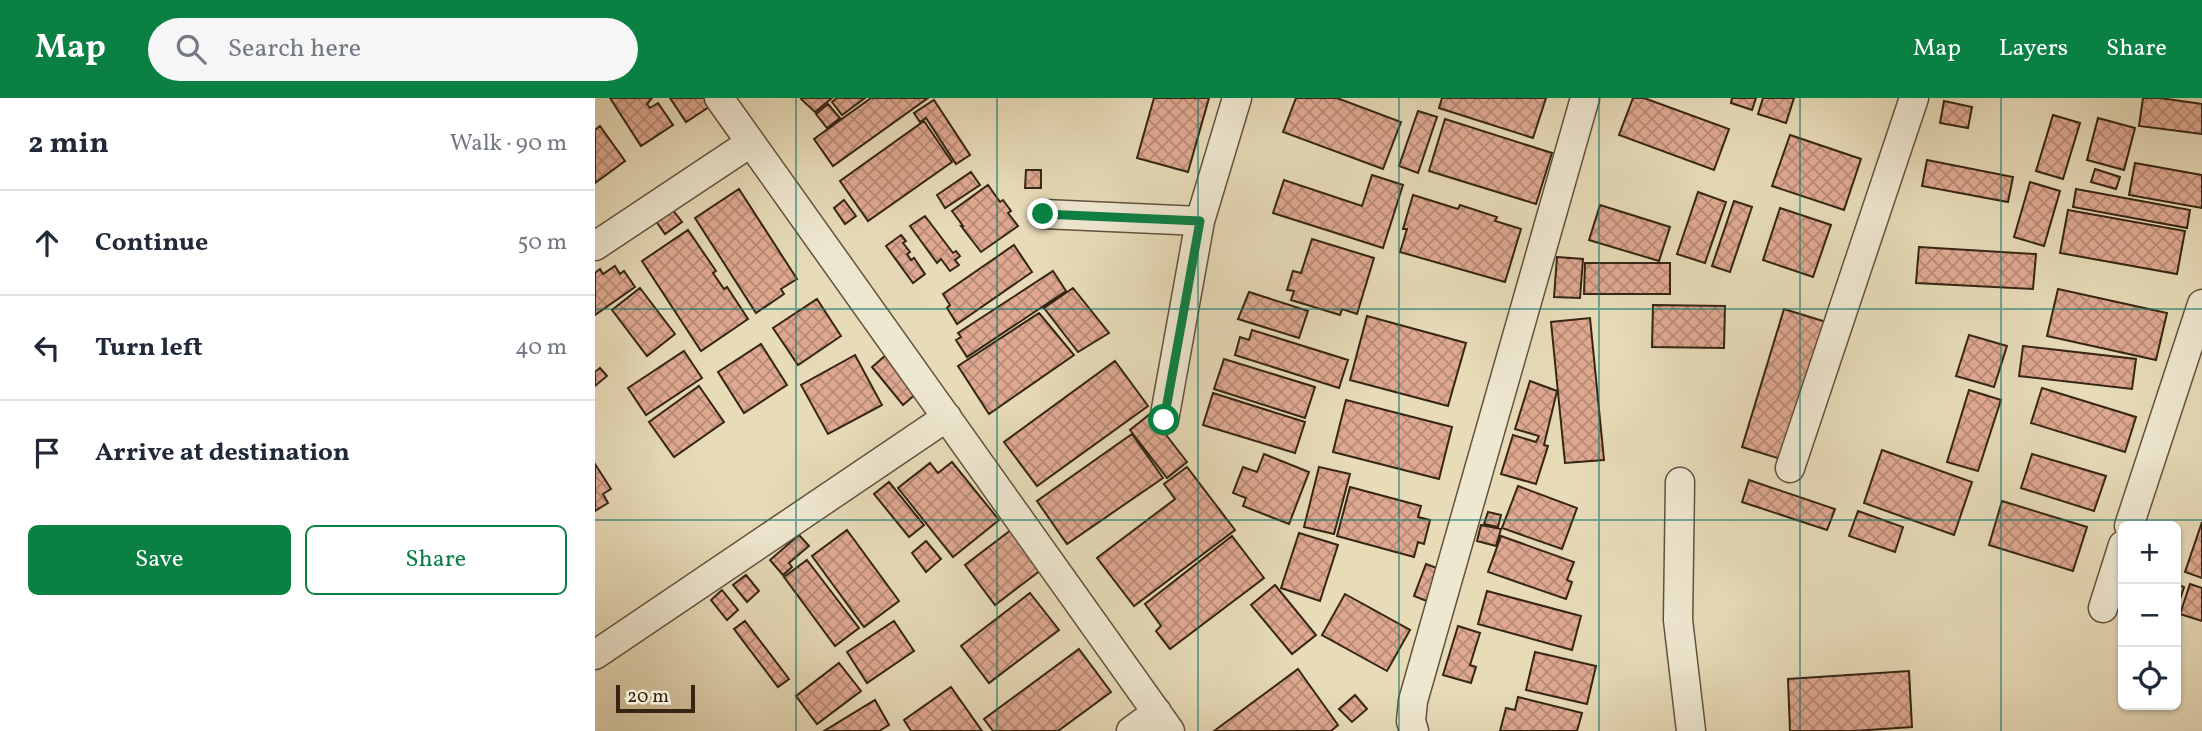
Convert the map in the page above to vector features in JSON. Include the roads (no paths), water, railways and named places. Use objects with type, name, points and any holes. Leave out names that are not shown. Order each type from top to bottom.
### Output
[{"type":"street","points":[[719,98],[1164,722],[1131,731]]},
{"type":"street","points":[[1164,420],[1200,221],[1237,98]]},
{"type":"street","points":[[1414,731],[1411,721],[1413,701],[1585,98]]},
{"type":"street","points":[[1790,468],[1914,98]]},
{"type":"street","points":[[595,246],[751,143]]},
{"type":"street","points":[[1043,214],[1200,221]]},
{"type":"street","points":[[2131,521],[2202,304]]},
{"type":"street","points":[[595,655],[947,417]]},
{"type":"street","points":[[1680,482],[1678,620],[1691,731]]},
{"type":"street","points":[[2103,608],[2118,561]]}]
